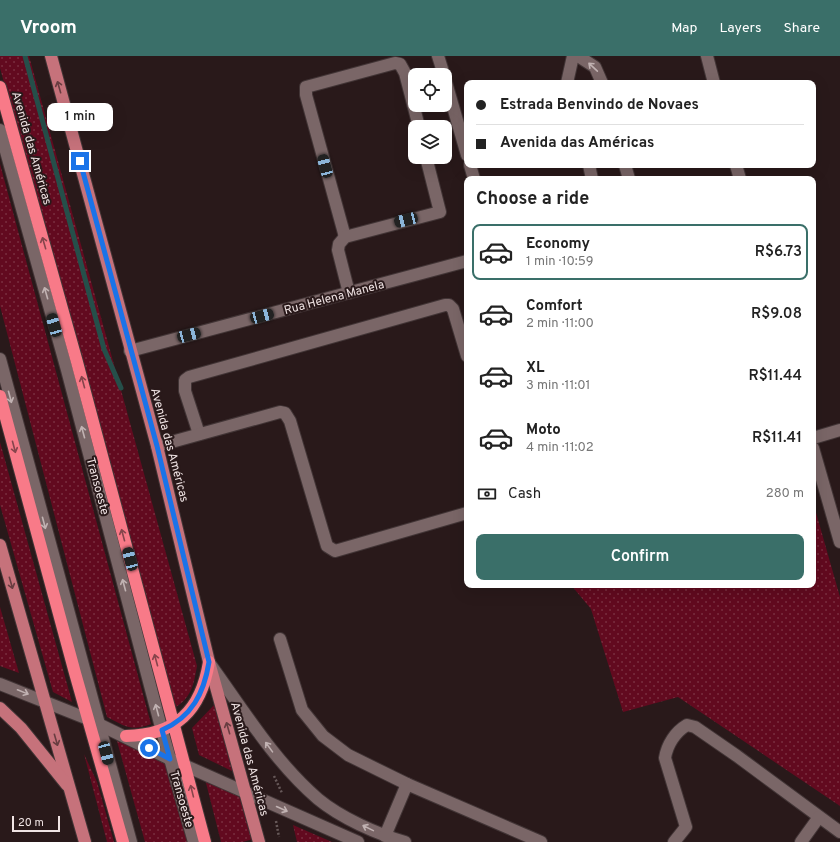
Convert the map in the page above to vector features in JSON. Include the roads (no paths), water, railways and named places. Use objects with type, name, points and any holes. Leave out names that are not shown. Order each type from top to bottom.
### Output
[{"type":"highway","name":"Avenida das Américas","points":[[0,87],[79,370],[205,842]]},
{"type":"highway","points":[[0,396],[93,722],[123,842]]},
{"type":"highway","points":[[126,736],[145,736],[174,725],[184,717],[196,702],[206,681],[209,662]]},
{"type":"main road","name":"Avenida das Américas","points":[[51,56],[157,446],[209,662],[259,842]]},
{"type":"main road","points":[[0,545],[85,842]]},
{"type":"main road","points":[[0,708],[25,733],[71,790]]},
{"type":"street","points":[[438,56],[442,68]]},
{"type":"street","points":[[568,80],[573,56]]},
{"type":"street","points":[[578,56],[595,67],[601,80]]},
{"type":"street","points":[[707,56],[713,80]]},
{"type":"street","points":[[345,237],[306,95],[306,88],[395,63],[400,64],[405,73],[417,120]]},
{"type":"street","points":[[452,103],[464,145]]},
{"type":"street","name":"Transoeste","points":[[0,130],[67,370],[162,730],[194,842]]},
{"type":"street","points":[[349,293],[338,250],[339,244],[345,237],[440,212],[428,164]]},
{"type":"street","name":"Rua Helena Manela","points":[[130,351],[464,262]]},
{"type":"street","points":[[199,434],[184,385],[185,380],[189,377],[445,305],[449,305],[453,309],[464,346]]},
{"type":"street","points":[[0,359],[93,722],[131,842]]},
{"type":"street","points":[[157,446],[280,412],[285,413],[290,421],[327,546],[330,550],[341,550],[464,514]]},
{"type":"street","points":[[816,437],[840,430]]},
{"type":"street","points":[[816,458],[840,542]]},
{"type":"street","points":[[280,639],[302,710],[323,736],[348,755],[407,784],[541,842]]},
{"type":"street","points":[[209,662],[288,770],[319,800],[351,820],[385,836],[405,842]]},
{"type":"street","points":[[0,684],[126,736],[185,766],[358,842]]},
{"type":"street","points":[[674,842],[686,827],[664,758],[666,749],[679,730],[687,725],[695,727],[737,756],[840,832]]},
{"type":"street","points":[[385,836],[407,784]]},
{"type":"street","points":[[801,842],[819,817]]},
{"type":"waterway","points":[[25,56],[104,349],[121,388]]}]
